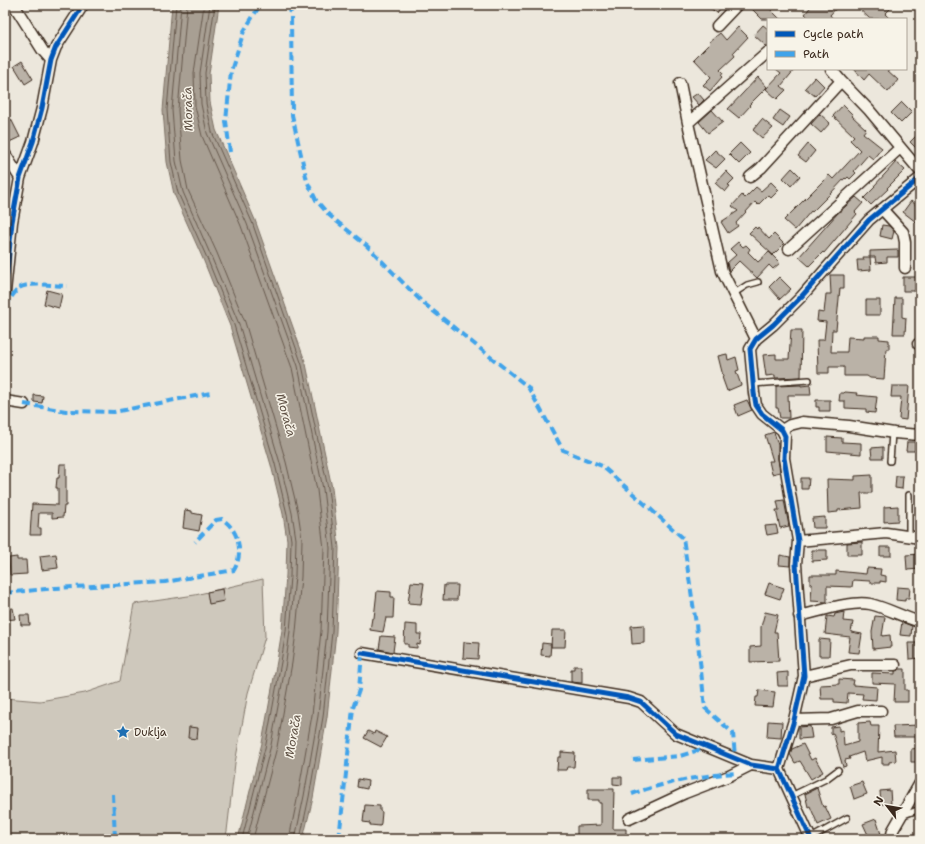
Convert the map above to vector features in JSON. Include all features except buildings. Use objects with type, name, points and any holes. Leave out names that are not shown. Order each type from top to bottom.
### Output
[{"type":"street","points":[[14,5],[43,51],[51,60]]},
{"type":"street","points":[[5,292],[12,222],[20,178],[33,142],[42,108],[51,60],[56,47],[82,5]]},
{"type":"street","points":[[717,26],[737,5]]},
{"type":"street","points":[[688,123],[767,53]]},
{"type":"street","points":[[833,70],[920,171]]},
{"type":"street","points":[[750,177],[761,168],[841,81]]},
{"type":"street","points":[[680,83],[722,271],[756,339]]},
{"type":"street","points":[[789,249],[900,148]]},
{"type":"street","points":[[5,154],[20,178]]},
{"type":"street","points":[[811,839],[779,769],[794,720],[804,676],[796,564],[798,541],[784,458],[785,436],[782,430],[762,414],[756,405],[750,349],[756,339],[773,325],[801,297],[868,220],[920,178]]},
{"type":"street","points":[[882,208],[903,232],[905,242],[905,268]]},
{"type":"street","points":[[5,212],[12,222]]},
{"type":"street","points":[[5,401],[24,404]]},
{"type":"street","points":[[782,430],[790,425],[802,422],[920,435]]},
{"type":"street","points":[[798,541],[873,533],[886,533],[920,538]]},
{"type":"street","points":[[799,616],[844,606],[868,604],[920,622]]},
{"type":"street","points":[[362,653],[629,698],[641,702],[676,734],[751,765],[779,769]]},
{"type":"street","points":[[804,676],[851,665],[895,666]]},
{"type":"street","points":[[794,720],[831,719],[858,710],[880,711]]},
{"type":"street","points":[[629,819],[684,793],[729,776],[751,765]]},
{"type":"street","points":[[890,839],[920,782]]},
{"type":"lane","points":[[733,294],[747,285],[758,282]]},
{"type":"lane","points":[[753,384],[810,380]]},
{"type":"lane","points":[[890,461],[892,433]]},
{"type":"lane","points":[[909,495],[909,536]]},
{"type":"lane","points":[[791,796],[826,779],[838,770]]},
{"type":"lane","points":[[901,816],[920,809]]},
{"type":"lane","points":[[811,839],[847,818]]},
{"type":"shaded area","name":"Duklja","points":[[263,579],[265,637],[248,693],[235,763],[225,839],[5,839],[5,698],[40,701],[85,693],[120,681],[134,604],[195,595]]},
{"type":"water","name":"Morača","points":[[172,5],[219,5],[209,74],[210,102],[216,130],[255,220],[306,364],[332,488],[339,548],[336,632],[327,717],[313,798],[303,839],[238,839],[262,743],[277,661],[282,630],[287,540],[283,514],[271,465],[230,326],[203,259],[174,194],[167,162],[163,110]]},
{"type":"marked path","points":[[230,152],[226,121],[231,71],[244,31],[260,5]]},
{"type":"marked path","points":[[290,5],[292,115],[307,181],[316,200],[329,215],[367,246],[422,302],[528,387],[563,450],[602,466],[683,538],[696,624],[705,708],[733,733],[735,757]]},
{"type":"marked path","points":[[5,307],[16,291],[27,285],[41,284],[67,286]]},
{"type":"marked path","points":[[24,404],[66,411],[114,412],[210,393]]},
{"type":"marked path","points":[[5,593],[56,588],[165,582],[234,570],[239,556],[238,542],[232,529],[222,519],[216,520],[195,542]]},
{"type":"marked path","points":[[339,839],[353,708],[359,690],[362,653]]},
{"type":"marked path","points":[[633,760],[680,756],[708,747]]},
{"type":"marked path","points":[[632,794],[656,786],[683,780],[736,773]]},
{"type":"marked path","points":[[113,794],[115,839]]},
{"type":"cycle path","points":[[5,292],[12,222],[20,178],[33,142],[42,108],[51,60],[56,47],[83,5]]},
{"type":"cycle path","points":[[811,839],[779,769],[794,720],[804,676],[796,564],[798,541],[784,458],[785,436],[782,430],[762,414],[756,405],[750,349],[756,339],[773,325],[801,297],[869,220],[920,178]]},
{"type":"cycle path","points":[[362,653],[629,698],[641,702],[676,734],[751,765],[779,769]]},
{"type":"place","name":"Duklja","points":[[123,732]]}]
